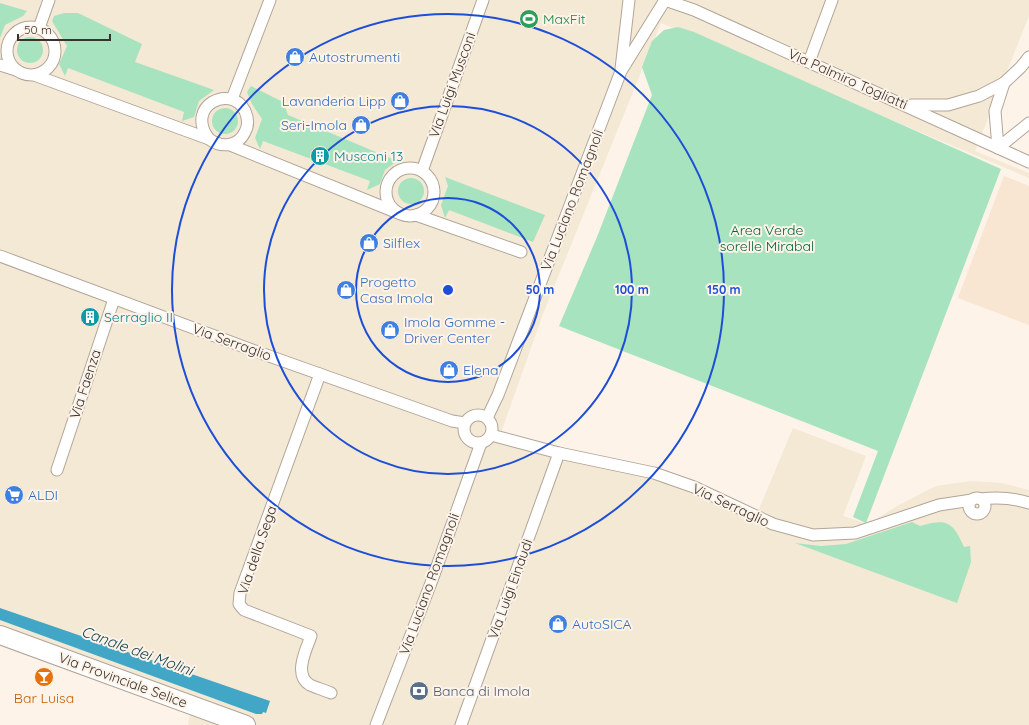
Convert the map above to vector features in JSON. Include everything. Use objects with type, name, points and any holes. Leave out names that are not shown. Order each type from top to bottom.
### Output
[{"type":"main road","name":"Via Provinciale Selice","points":[[0,635],[246,725]]},
{"type":"street","points":[[39,28],[49,0]]},
{"type":"street","points":[[232,99],[270,0]]},
{"type":"street","name":"Via Luigi Musconi","points":[[422,171],[483,0]]},
{"type":"street","name":"Via Luciano Romagnoli","points":[[621,71],[629,0]]},
{"type":"street","name":"Via Luciano Romagnoli","points":[[487,418],[498,395],[621,71],[665,0]]},
{"type":"street","name":"Via Palmiro Togliatti","points":[[665,0],[694,10],[1029,162]]},
{"type":"street","points":[[809,62],[832,0]]},
{"type":"street","points":[[16,70],[7,57],[6,50],[8,42],[17,30],[31,26],[46,31],[51,37],[55,53],[53,60],[48,67],[42,72],[34,74]]},
{"type":"street","points":[[903,105],[948,105],[979,96],[1004,83],[1029,57]]},
{"type":"street","points":[[0,65],[21,73],[34,74],[209,139],[215,143],[230,145],[404,215],[416,215],[522,252]]},
{"type":"street","points":[[998,148],[995,111],[1004,83]]},
{"type":"street","points":[[209,139],[201,125],[205,110],[216,100],[224,98],[232,99],[244,108],[248,123],[243,137],[230,145]]},
{"type":"street","points":[[998,148],[1029,123]]},
{"type":"street","points":[[398,212],[392,207],[388,200],[386,192],[388,184],[392,177],[402,170],[414,168],[422,171],[428,176],[434,191],[433,199],[429,206],[424,212],[416,215]]},
{"type":"street","name":"Via Serraglio","points":[[0,256],[255,351],[452,421],[465,423]]},
{"type":"street","name":"Via Faenza","points":[[57,470],[114,299]]},
{"type":"street","name":"Via della Sega","points":[[320,374],[240,593],[239,604],[244,610],[310,636],[303,661],[302,671],[304,678],[309,684],[331,693]]},
{"type":"street","points":[[475,415],[484,416],[487,418],[492,427],[489,439],[481,443],[468,440],[464,432],[467,419],[475,415]]},
{"type":"street","name":"Via Serraglio","points":[[491,435],[509,441],[654,473],[694,487],[774,524],[813,535],[855,533],[939,505],[956,502],[977,504],[1012,499],[1029,503]]},
{"type":"street","name":"Via Luciano Romagnoli","points":[[376,725],[431,583],[481,443]]},
{"type":"street","name":"Via Luigi Einaudi","points":[[461,725],[559,452]]},
{"type":"shaded area","points":[[0,0],[1029,0],[1029,16],[975,151],[1029,173],[1029,178],[661,23],[543,314],[499,438],[660,475],[756,516],[793,428],[866,456],[843,516],[868,524],[897,506],[936,486],[970,481],[1001,483],[1029,490],[1029,725],[188,725],[191,709],[0,636]]},
{"type":"shaded area","points":[[1004,176],[1029,186],[1029,325],[958,298]]},
{"type":"green space","points":[[0,3],[27,11],[23,16],[5,25],[0,38]]},
{"type":"green space","points":[[64,13],[78,13],[142,44],[135,62],[214,90],[199,101],[194,117],[182,121],[184,112],[68,68],[65,76],[59,64],[67,46],[52,21],[54,16]]},
{"type":"green space","name":"Area Verde sorelle Mirabal","points":[[678,27],[694,32],[1001,169],[866,523],[853,517],[878,451],[559,326],[597,237],[652,95],[642,67],[652,41],[664,30]]},
{"type":"green space","points":[[30,37],[39,41],[43,50],[39,59],[30,63],[21,59],[17,50],[21,41]]},
{"type":"green space","points":[[251,86],[283,102],[288,115],[397,161],[385,170],[380,184],[367,190],[370,181],[263,141],[260,149],[255,138],[262,119],[252,104],[247,92]]},
{"type":"green space","points":[[225,108],[234,112],[238,121],[234,130],[225,134],[216,130],[212,121],[216,112]]},
{"type":"green space","points":[[445,177],[545,215],[533,242],[449,210],[445,218],[441,205],[448,186]]},
{"type":"green space","points":[[411,178],[420,182],[424,191],[420,200],[411,204],[402,200],[398,191],[402,182]]},
{"type":"green space","points":[[912,522],[920,526],[937,522],[948,524],[956,532],[964,547],[970,546],[971,562],[957,603],[795,543],[821,546],[846,544]]},
{"type":"water","points":[[0,608],[270,701],[266,713],[263,712],[262,714],[256,714],[0,620]]},
{"type":"place","name":"MaxFit","points":[[529,19]]},
{"type":"place","name":"Autostrumenti","points":[[295,57]]},
{"type":"place","name":"Lavanderia Lipp","points":[[400,101]]},
{"type":"place","name":"Seri-Imola","points":[[361,125]]},
{"type":"place","name":"Musconi 13","points":[[320,156]]},
{"type":"place","name":"Silflex","points":[[369,243]]},
{"type":"place","name":"Progetto Casa Imola","points":[[346,290]]},
{"type":"place","name":"Serraglio II","points":[[90,317]]},
{"type":"place","name":"Imola Gomme - Driver Center","points":[[390,330]]},
{"type":"place","name":"Elena","points":[[449,370]]},
{"type":"place","name":"ALDI","points":[[14,495]]},
{"type":"place","name":"AutoSICA","points":[[558,624]]},
{"type":"place","name":"Bar Luisa","points":[[44,677]]},
{"type":"place","name":"Banca di Imola","points":[[419,691]]},
{"type":"water label","name":"Canale dei Molini","points":[[137,651]]}]
